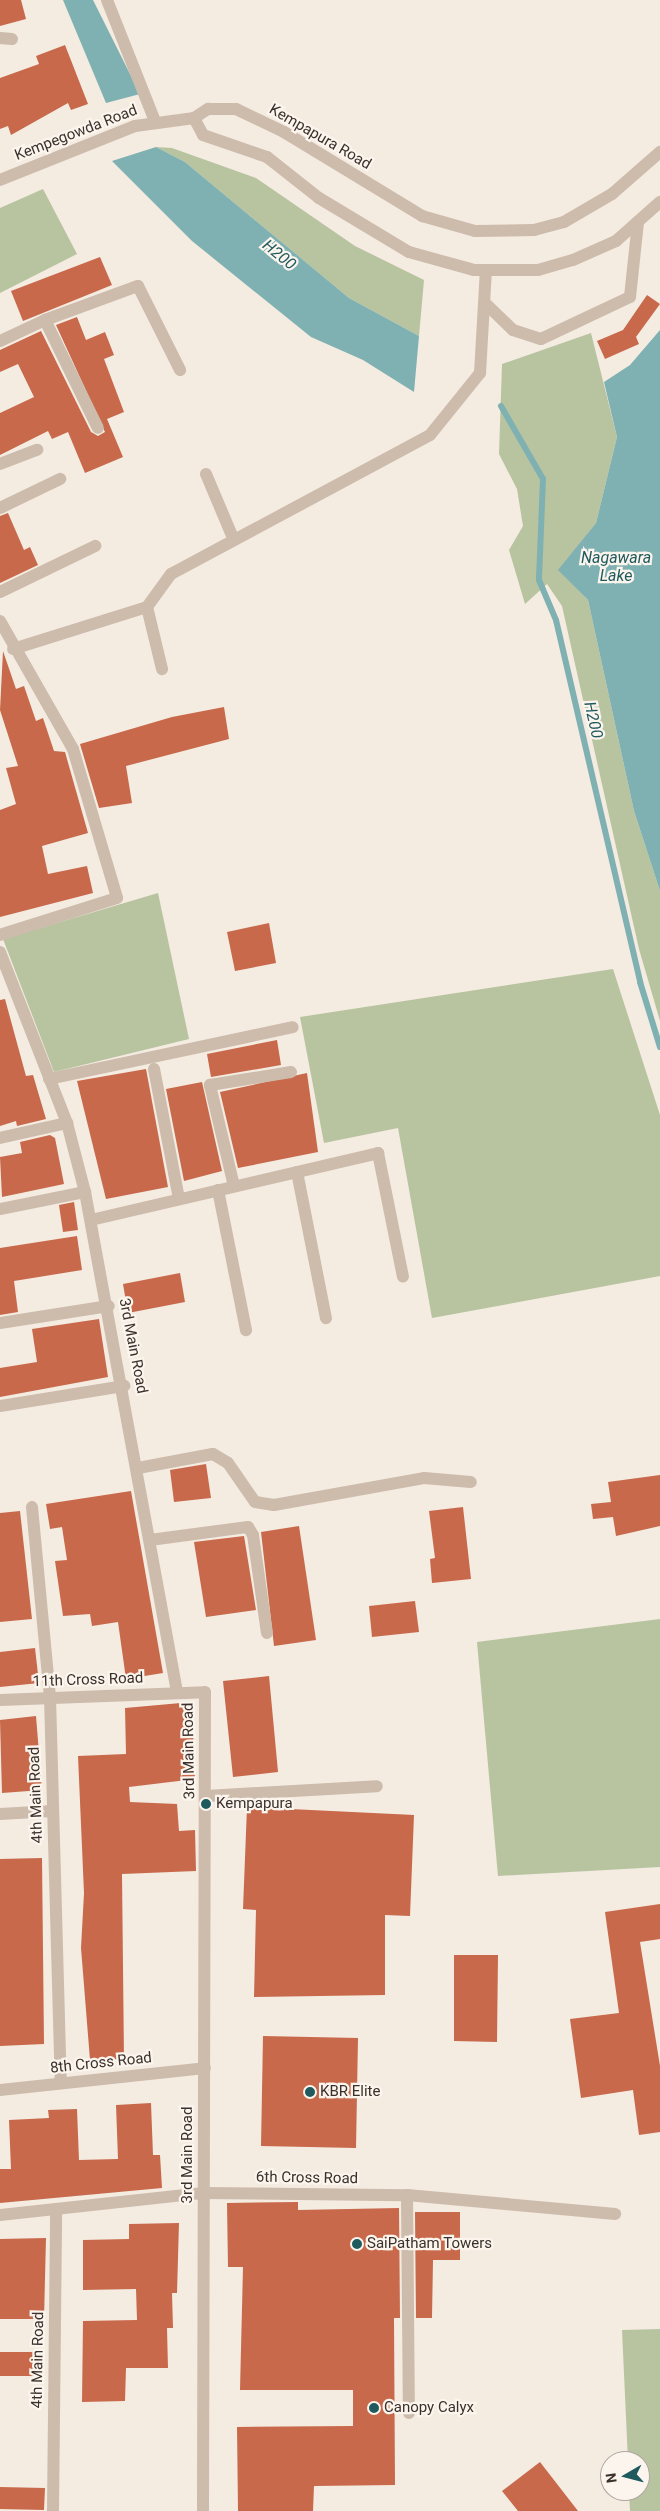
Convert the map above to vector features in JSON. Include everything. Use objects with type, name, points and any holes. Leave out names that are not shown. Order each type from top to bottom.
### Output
[{"type":"street","points":[[107,0],[156,121]]},
{"type":"street","name":"Kempapura Road","points":[[194,118],[208,109],[236,109],[284,132],[422,216],[475,231],[534,230],[564,222],[612,194],[660,152]]},
{"type":"street","points":[[194,118],[203,135],[267,157],[319,198],[408,252],[486,270],[538,270],[573,260],[616,241],[660,202]]},
{"type":"street","name":"Kempegowda Road","points":[[0,180],[135,126],[156,121],[194,118]]},
{"type":"street","points":[[485,303],[512,330],[541,339],[630,297],[638,222]]},
{"type":"street","points":[[13,649],[147,607],[171,574],[233,538],[430,435],[480,373],[486,270]]},
{"type":"street","points":[[0,341],[45,320],[138,286],[180,370]]},
{"type":"street","points":[[45,320],[98,428]]},
{"type":"street","points":[[0,464],[37,450]]},
{"type":"street","points":[[206,474],[233,538]]},
{"type":"street","points":[[0,508],[60,479]]},
{"type":"street","points":[[0,592],[95,546]]},
{"type":"street","points":[[147,607],[162,669]]},
{"type":"street","points":[[0,621],[13,649],[73,749],[117,898],[0,935]]},
{"type":"street","name":"3rd Main Road","points":[[0,952],[67,1122],[85,1192],[124,1386],[177,1692],[205,1692],[203,2511]]},
{"type":"street","points":[[49,1079],[293,1027]]},
{"type":"street","points":[[154,1069],[179,1199]]},
{"type":"street","points":[[234,1186],[210,1085],[291,1072]]},
{"type":"street","points":[[0,1138],[67,1122]]},
{"type":"street","points":[[91,1220],[378,1153],[403,1277]]},
{"type":"street","points":[[297,1172],[326,1318]]},
{"type":"street","points":[[218,1190],[246,1330]]},
{"type":"street","points":[[0,1209],[85,1192]]},
{"type":"street","points":[[0,1324],[109,1306]]},
{"type":"street","points":[[0,1406],[124,1386]]},
{"type":"street","points":[[138,1468],[213,1454],[228,1463],[255,1502],[274,1505],[424,1478],[471,1482]]},
{"type":"street","name":"4th Main Road","points":[[32,1507],[50,1697],[61,2084]]},
{"type":"street","points":[[150,1540],[248,1527],[253,1535],[267,1633]]},
{"type":"street","name":"11th Cross Road","points":[[0,1700],[177,1692]]},
{"type":"street","points":[[206,1796],[378,1786]]},
{"type":"street","points":[[0,1814],[53,1811]]},
{"type":"street","name":"8th Cross Road","points":[[0,2090],[205,2068]]},
{"type":"street","name":"6th Cross Road","points":[[0,2215],[204,2193],[407,2195],[615,2214]]},
{"type":"street","points":[[407,2195],[409,2413]]},
{"type":"street","name":"4th Main Road","points":[[52,2511],[56,2209]]},
{"type":"green space","points":[[156,147],[172,148],[256,178],[355,246],[424,280],[419,336],[349,298],[185,162]]},
{"type":"green space","points":[[43,189],[77,254],[0,293],[0,208]]},
{"type":"green space","points":[[591,333],[617,437],[596,523],[559,570],[588,600],[634,811],[660,891],[660,1021],[639,949],[562,606],[547,584],[525,604],[509,550],[523,526],[517,489],[499,454],[502,364]]},
{"type":"green space","points":[[158,893],[189,1039],[54,1072],[3,939]]},
{"type":"green space","points":[[613,969],[660,1115],[660,1276],[432,1318],[398,1128],[324,1143],[300,1017]]},
{"type":"green space","points":[[660,1619],[660,1867],[498,1876],[477,1642]]},
{"type":"green space","points":[[660,2329],[660,2511],[630,2511],[630,2501],[650,2501],[650,2451],[628,2451],[622,2330]]},
{"type":"water","points":[[63,0],[93,0],[140,94],[106,103]]},
{"type":"water","points":[[156,147],[185,162],[349,298],[419,336],[414,392],[363,360],[311,337],[192,241],[112,161]]},
{"type":"water","name":"Nagawara Lake","points":[[660,330],[660,891],[634,811],[588,600],[558,570],[596,523],[617,437],[604,382],[630,365]]},
{"type":"building","points":[[0,0],[21,0],[26,19],[0,26]]},
{"type":"building","points":[[65,45],[88,104],[71,110],[68,103],[11,135],[8,126],[0,129],[0,78],[39,64],[36,56]]},
{"type":"building","points":[[100,257],[112,285],[23,321],[11,291]]},
{"type":"building","points":[[647,295],[660,304],[636,337],[639,344],[605,359],[597,341],[623,330]]},
{"type":"building","points":[[77,317],[86,340],[105,332],[114,355],[104,359],[124,412],[107,419],[123,457],[85,473],[68,432],[52,439],[48,431],[0,455],[0,413],[34,397],[18,364],[0,372],[0,350],[41,331],[91,432],[98,436],[105,432],[56,325]]},
{"type":"building","points":[[8,513],[24,550],[30,547],[38,565],[0,583],[0,516]]},
{"type":"building","points":[[3,651],[16,689],[24,686],[36,721],[43,718],[54,751],[65,752],[88,833],[42,846],[48,874],[87,866],[93,893],[0,917],[0,810],[16,804],[6,768],[18,766],[0,710]]},
{"type":"building","points":[[224,707],[229,739],[126,766],[132,803],[99,808],[80,744],[172,717]]},
{"type":"building","points":[[269,923],[276,963],[235,971],[227,932]]},
{"type":"building","points":[[5,999],[26,1076],[33,1075],[46,1119],[17,1126],[16,1121],[0,1126],[0,1000]]},
{"type":"building","points":[[277,1040],[281,1065],[211,1077],[207,1054]]},
{"type":"building","points":[[146,1069],[168,1187],[106,1199],[77,1081]]},
{"type":"building","points":[[307,1073],[318,1152],[238,1168],[220,1092]]},
{"type":"building","points":[[202,1082],[222,1171],[184,1181],[166,1089]]},
{"type":"building","points":[[50,1135],[55,1138],[64,1184],[2,1197],[0,1157],[22,1153],[20,1142]]},
{"type":"building","points":[[74,1202],[78,1230],[63,1232],[59,1205]]},
{"type":"building","points":[[77,1236],[82,1270],[14,1281],[18,1312],[0,1315],[0,1248]]},
{"type":"building","points":[[180,1273],[185,1302],[128,1313],[123,1284]]},
{"type":"building","points":[[99,1319],[108,1377],[0,1397],[0,1368],[37,1362],[32,1329]]},
{"type":"building","points":[[206,1464],[211,1498],[174,1502],[170,1470]]},
{"type":"building","points":[[660,1475],[660,1526],[616,1536],[613,1517],[593,1519],[591,1504],[611,1502],[608,1482]]},
{"type":"building","points":[[131,1491],[163,1673],[126,1679],[118,1622],[92,1626],[90,1614],[63,1616],[55,1561],[67,1560],[62,1527],[50,1529],[46,1504]]},
{"type":"building","points":[[463,1507],[471,1579],[432,1583],[430,1559],[435,1558],[429,1511]]},
{"type":"building","points":[[20,1511],[32,1619],[0,1622],[0,1513]]},
{"type":"building","points":[[299,1526],[316,1640],[274,1646],[261,1532]]},
{"type":"building","points":[[244,1536],[256,1610],[206,1617],[194,1542]]},
{"type":"building","points":[[415,1601],[419,1632],[372,1637],[369,1606]]},
{"type":"building","points":[[35,1648],[39,1683],[0,1687],[0,1652]]},
{"type":"building","points":[[269,1676],[278,1772],[233,1777],[223,1681]]},
{"type":"building","points":[[192,1702],[195,1779],[129,1787],[130,1802],[177,1804],[179,1831],[195,1830],[196,1871],[122,1874],[124,2059],[90,2060],[81,1948],[84,1893],[78,1756],[126,1754],[125,1708]]},
{"type":"building","points":[[36,1716],[42,1790],[2,1793],[0,1720]]},
{"type":"building","points":[[247,1807],[414,1815],[410,1916],[385,1915],[385,1995],[254,1997],[256,1910],[243,1909]]},
{"type":"building","points":[[42,1858],[44,2044],[0,2046],[0,1859]]},
{"type":"building","points":[[660,1904],[660,1939],[640,1942],[660,2066],[660,2132],[639,2135],[633,2090],[581,2098],[570,2019],[619,2013],[605,1912]]},
{"type":"building","points":[[454,1955],[498,1955],[497,2042],[454,2041]]},
{"type":"building","name":"KBR Elite","points":[[263,2036],[358,2038],[356,2148],[261,2146]]},
{"type":"building","points":[[151,2103],[153,2155],[160,2155],[162,2188],[0,2203],[0,2169],[11,2169],[9,2120],[49,2118],[48,2110],[77,2109],[79,2160],[118,2159],[116,2105]]},
{"type":"building","points":[[298,2202],[298,2210],[399,2208],[400,2318],[394,2318],[395,2485],[314,2486],[313,2511],[238,2511],[237,2427],[353,2426],[353,2390],[240,2390],[243,2267],[228,2267],[227,2203]]},
{"type":"building","points":[[415,2212],[460,2212],[460,2260],[433,2260],[432,2318],[416,2318]]},
{"type":"building","points":[[179,2223],[177,2293],[172,2293],[173,2328],[167,2328],[168,2368],[126,2368],[125,2401],[82,2402],[83,2321],[137,2320],[136,2289],[83,2290],[83,2240],[129,2239],[129,2224]]},
{"type":"building","points":[[46,2238],[44,2319],[0,2319],[0,2239]]},
{"type":"building","points":[[0,2352],[39,2352],[39,2376],[0,2376]]},
{"type":"building","points":[[540,2462],[578,2511],[518,2511],[502,2491]]},
{"type":"building","points":[[0,2487],[45,2488],[44,2510],[0,2509]]},
{"type":"waterway","name":"H200","points":[[501,406],[543,479],[539,580],[556,620],[640,982],[660,1047]]},
{"type":"place","name":"Kempapura","points":[[206,1804]]},
{"type":"place","name":"KBR Elite","points":[[310,2092]]},
{"type":"place","name":"SaiPatham Towers","points":[[357,2244]]},
{"type":"place","name":"Canopy Calyx","points":[[374,2408]]}]
